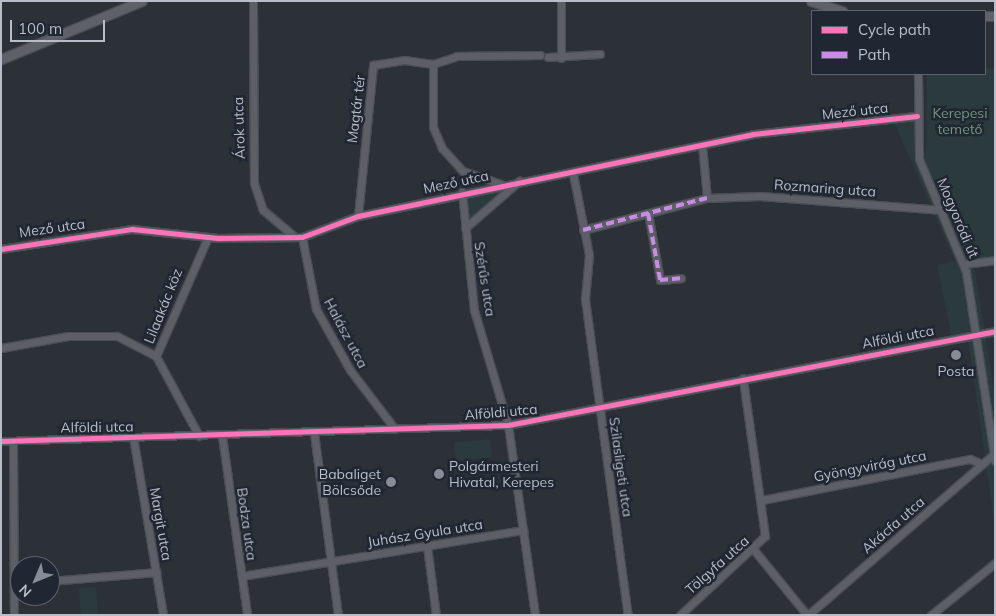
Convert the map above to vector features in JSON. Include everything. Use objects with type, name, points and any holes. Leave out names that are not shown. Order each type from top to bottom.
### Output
[{"type":"main road","points":[[1,59],[142,1]]},
{"type":"main road","points":[[811,1],[839,10]]},
{"type":"street","name":"Árok utca","points":[[253,1],[254,183],[263,210],[298,237]]},
{"type":"street","points":[[561,1],[561,58]]},
{"type":"street","points":[[548,57],[561,58],[600,54]]},
{"type":"street","name":"Magtár tér","points":[[358,216],[373,65],[404,60],[433,64],[457,56],[540,55]]},
{"type":"street","points":[[433,64],[433,127],[442,148],[463,171],[502,184]]},
{"type":"street","name":"Mogyoródi út","points":[[918,75],[919,159],[964,264],[994,458]]},
{"type":"street","name":"Mező utca","points":[[1,248],[132,229],[208,237],[298,237],[358,216],[462,192],[519,181],[573,174],[753,134],[917,116]]},
{"type":"street","points":[[702,145],[707,198]]},
{"type":"street","name":"Szilasligeti utca","points":[[573,174],[589,264],[585,299],[628,615]]},
{"type":"street","name":"Mező utca","points":[[465,228],[519,181]]},
{"type":"street","name":"Szérűs utca","points":[[462,192],[474,310],[508,425],[535,615]]},
{"type":"street","name":"Rozmaring utca","points":[[583,230],[707,198],[760,196],[942,210]]},
{"type":"street","points":[[648,213],[660,280],[681,278]]},
{"type":"street","name":"Lilaakác köz","points":[[199,436],[156,356],[208,237]]},
{"type":"street","name":"Halász utca","points":[[298,237],[316,309],[350,370],[395,429]]},
{"type":"street","points":[[964,264],[995,260]]},
{"type":"street","name":"Alföldi utca","points":[[1,442],[13,440],[222,436],[508,425],[600,410],[742,379],[976,333],[995,331]]},
{"type":"street","points":[[1,348],[68,336],[117,336],[156,356]]},
{"type":"street","name":"Tölgyfa utca","points":[[680,615],[754,550],[765,536],[762,500],[742,379]]},
{"type":"street","points":[[314,433],[338,615]]},
{"type":"street","name":"Bodza utca","points":[[222,436],[248,615]]},
{"type":"street","name":"Margit utca","points":[[133,438],[163,615]]},
{"type":"street","points":[[13,440],[16,556]]},
{"type":"street","name":"Akácfa utca","points":[[808,615],[982,464],[994,458]]},
{"type":"street","name":"Gyöngyvirág utca","points":[[762,500],[970,459],[982,464]]},
{"type":"street","name":"Juhász Gyula utca","points":[[242,576],[523,530]]},
{"type":"street","points":[[427,546],[436,615]]},
{"type":"street","points":[[754,550],[808,615]]},
{"type":"street","points":[[931,615],[995,563]]},
{"type":"street","points":[[60,580],[157,572]]},
{"type":"green space","name":"Kerepesi temető","points":[[986,68],[995,69],[995,264],[974,266],[995,397],[995,527],[968,339],[953,342],[937,265],[955,261],[891,115],[924,110],[922,142],[926,155],[927,75],[986,75]]},
{"type":"green space","points":[[519,181],[465,228],[462,192]]},
{"type":"green space","points":[[490,439],[492,457],[456,461],[454,443]]},
{"type":"green space","points":[[96,587],[98,615],[81,615],[79,588]]},
{"type":"marked path","points":[[583,230],[707,198]]},
{"type":"marked path","points":[[648,213],[660,280],[681,278]]},
{"type":"cycle path","points":[[1,249],[132,229],[218,238],[302,237],[358,216],[753,134],[917,116]]},
{"type":"cycle path","points":[[1,441],[508,425],[995,331]]},
{"type":"place","name":"Posta","points":[[956,355]]},
{"type":"place","name":"Polgármesteri Hivatal, Kerepes","points":[[439,474]]},
{"type":"place","name":"Babaliget Bölcsőde","points":[[391,482]]}]
